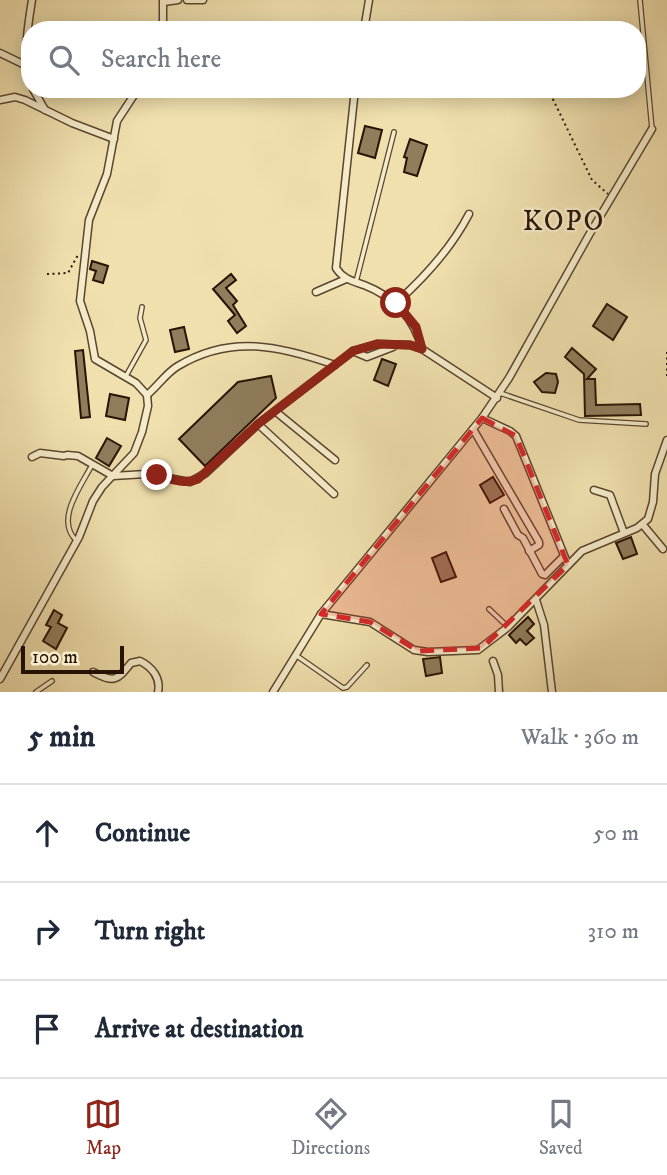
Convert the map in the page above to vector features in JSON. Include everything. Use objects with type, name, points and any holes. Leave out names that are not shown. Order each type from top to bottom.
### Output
[{"type":"street","points":[[28,21],[32,0]]},
{"type":"street","points":[[163,21],[164,1],[178,0]]},
{"type":"street","points":[[187,0],[203,0]]},
{"type":"street","points":[[366,21],[369,0]]},
{"type":"street","points":[[0,53],[21,63]]},
{"type":"street","points":[[0,100],[18,98],[114,139]]},
{"type":"street","points":[[39,98],[47,111]]},
{"type":"street","points":[[0,679],[77,541],[93,501],[138,445],[148,406],[147,395],[139,386],[95,357],[80,301],[89,220],[107,174],[114,129],[119,115],[131,98]]},
{"type":"street","points":[[354,98],[337,270],[346,279],[381,293],[396,303],[416,327],[422,349]]},
{"type":"street","points":[[273,692],[321,614],[498,396],[652,129]]},
{"type":"street","points":[[396,303],[439,259],[469,214]]},
{"type":"street","points":[[316,292],[346,279]]},
{"type":"street","points":[[32,457],[40,453],[78,456],[113,476],[146,474],[191,482],[206,473],[258,424],[353,351],[373,345],[410,345],[422,349],[498,396]]},
{"type":"street","points":[[147,395],[178,366],[204,353],[227,346],[264,346],[299,353],[335,365]]},
{"type":"street","points":[[353,351],[367,357],[394,346]]},
{"type":"street","points":[[275,411],[335,460]]},
{"type":"street","points":[[482,418],[510,430],[516,436],[568,565]]},
{"type":"street","points":[[258,424],[334,494]]},
{"type":"street","points":[[473,429],[540,544],[530,551]]},
{"type":"street","points":[[321,614],[370,622],[421,652],[478,650],[508,627],[585,549],[643,525],[652,508],[655,474],[667,440]]},
{"type":"street","points":[[594,490],[610,495],[624,533]]},
{"type":"street","points":[[504,509],[543,575],[564,556]]},
{"type":"street","points":[[516,531],[528,523]]},
{"type":"street","points":[[643,525],[663,549]]},
{"type":"street","points":[[536,600],[544,625],[552,692]]},
{"type":"street","points":[[93,672],[104,678],[117,678],[123,675],[131,663],[140,661],[157,677],[160,685],[158,692]]},
{"type":"street","points":[[493,661],[498,675],[499,692]]},
{"type":"lane","points":[[640,0],[642,21]]},
{"type":"lane","points":[[646,64],[652,129]]},
{"type":"lane","points":[[356,283],[394,132]]},
{"type":"lane","points":[[126,376],[146,340],[140,318],[142,307]]},
{"type":"lane","points":[[498,396],[579,420],[646,424]]},
{"type":"lane","points":[[77,541],[70,535],[66,523],[92,464]]},
{"type":"lane","points":[[489,609],[508,627]]},
{"type":"lane","points":[[296,654],[343,688],[367,665]]},
{"type":"lane","points":[[36,692],[52,681]]},
{"type":"path","points":[[552,98],[592,180],[611,197]]},
{"type":"path","points":[[47,274],[69,272],[76,255],[86,246]]},
{"type":"path","points":[[667,352],[667,376]]},
{"type":"highlighted area","points":[[482,418],[516,436],[568,565],[482,648],[418,651],[370,622],[321,614]]},
{"type":"building","points":[[365,126],[382,130],[375,158],[358,153]]},
{"type":"building","points":[[410,139],[427,145],[417,176],[404,172],[407,158],[404,157]]},
{"type":"building","points":[[92,261],[108,266],[103,283],[93,280],[96,271],[90,269]]},
{"type":"building","points":[[231,274],[236,280],[226,288],[237,301],[233,305],[246,326],[237,333],[228,321],[235,315],[213,289]]},
{"type":"building","points":[[607,304],[627,317],[613,340],[593,326]]},
{"type":"building","points":[[184,327],[189,349],[175,352],[170,330]]},
{"type":"building","points":[[572,348],[596,369],[587,379],[595,379],[596,405],[640,404],[641,415],[585,416],[584,374],[565,357]]},
{"type":"building","points":[[83,350],[90,417],[81,418],[75,351]]},
{"type":"building","points":[[382,359],[396,364],[388,386],[374,380]]},
{"type":"building","points":[[546,373],[556,374],[558,382],[555,393],[542,392],[534,382]]},
{"type":"building","points":[[271,376],[276,398],[205,466],[179,439],[238,382]]},
{"type":"building","points":[[110,394],[129,398],[125,420],[106,416]]},
{"type":"building","points":[[107,438],[121,446],[109,466],[96,458]]},
{"type":"building","points":[[493,477],[504,495],[490,503],[480,485]]},
{"type":"building","points":[[631,537],[637,554],[623,559],[616,543]]},
{"type":"building","points":[[446,552],[456,577],[441,582],[432,558]]},
{"type":"building","points":[[54,610],[62,615],[58,623],[67,628],[56,649],[43,641],[51,627],[46,625]]},
{"type":"building","points":[[528,617],[534,624],[527,631],[534,638],[526,645],[520,639],[516,643],[509,635]]},
{"type":"building","points":[[440,657],[442,673],[426,676],[423,659]]},
{"type":"district","name":"KOPO","points":[[564,220]]},
{"type":"route","points":[[157,475],[181,482],[198,479],[258,424],[353,351],[377,344],[410,345],[422,349],[416,327],[396,303]]}]
